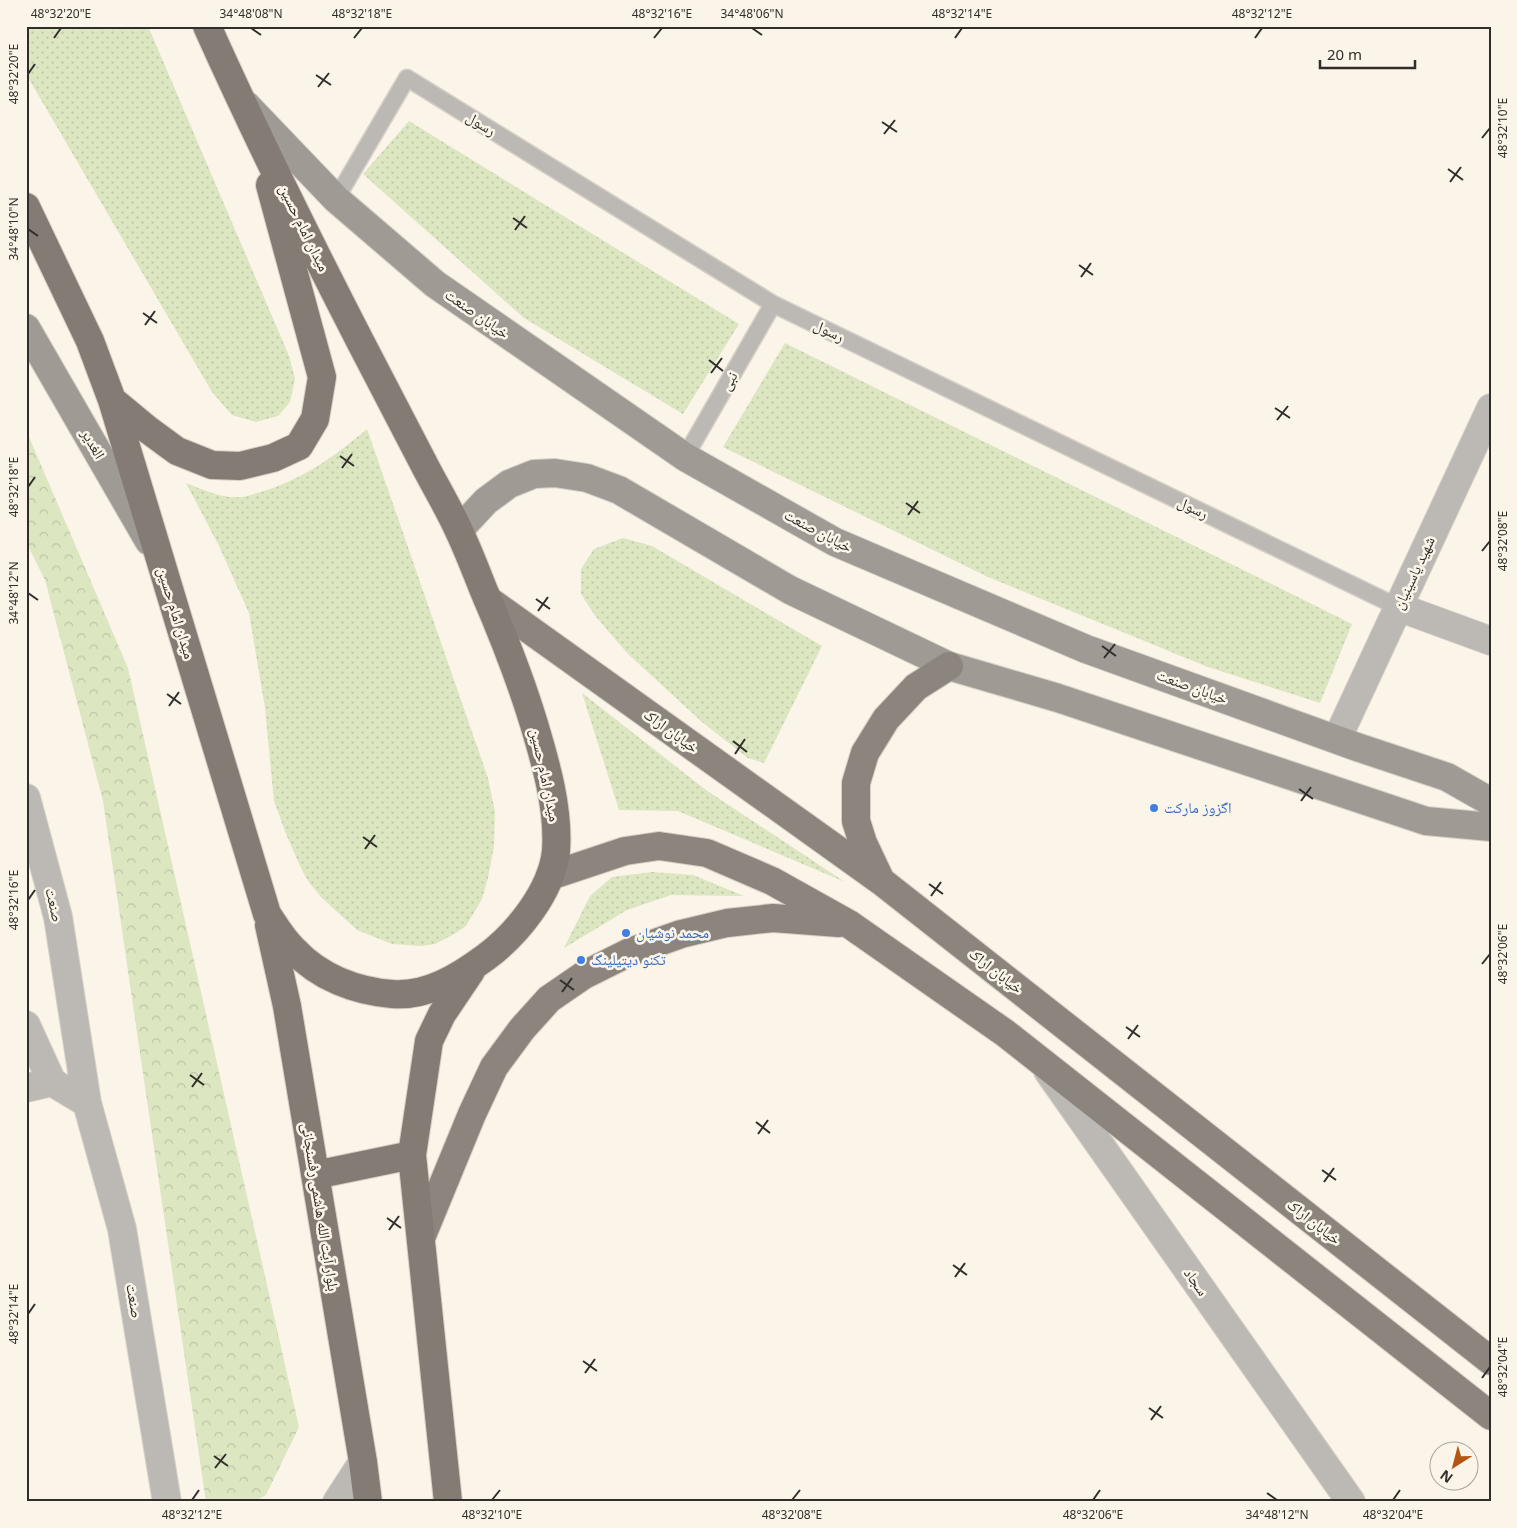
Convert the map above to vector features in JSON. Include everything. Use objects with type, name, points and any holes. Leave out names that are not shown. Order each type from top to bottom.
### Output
[{"type":"highway","name":"میدان امام حسین","points":[[26,207],[90,341],[112,400],[267,914],[293,950],[310,965],[327,977],[370,991],[404,995],[423,991],[440,985],[476,965],[510,936],[534,905],[550,876],[555,855],[556,836],[553,804],[541,746],[521,679],[459,530],[358,337],[240,99],[208,26]]},
{"type":"highway","points":[[112,400],[177,451],[212,465],[240,466],[272,458],[300,446],[315,419],[322,377],[255,130]]},
{"type":"highway","name":"بلوار آیت الله هاشمی رفسنجانی","points":[[267,914],[287,1006],[363,1462],[368,1502]]},
{"type":"highway","points":[[448,1502],[412,1156],[429,1041],[442,1014],[476,965]]},
{"type":"highway","points":[[315,1175],[412,1156]]},
{"type":"main road","name":"خیابان صنعت","points":[[240,99],[336,199],[434,284],[685,457],[834,542],[1086,649],[1447,777],[1491,802]]},
{"type":"main road","name":"الغدیر","points":[[26,328],[160,561]]},
{"type":"main road","points":[[459,530],[486,501],[509,484],[534,474],[555,473],[587,478],[619,490],[790,590],[949,666],[1058,698],[1426,821],[1491,827]]},
{"type":"main road","name":"خیابان اراک","points":[[488,600],[881,881],[1491,1361]]},
{"type":"main road","points":[[881,881],[863,843],[856,821],[856,783],[865,754],[886,719],[916,687],[949,666]]},
{"type":"main road","points":[[550,876],[626,851],[659,846],[707,853],[772,881],[849,924],[1042,1061],[1491,1416]]},
{"type":"main road","points":[[421,1238],[472,1114],[494,1067],[522,1029],[549,999],[584,975],[630,952],[681,934],[727,922],[772,918],[849,924]]},
{"type":"street","name":"شهید یاسینیان","points":[[1337,739],[1491,408]]},
{"type":"street","points":[[1398,607],[1491,641]]},
{"type":"street","name":"صنعت","points":[[26,798],[58,917],[88,1103],[122,1229],[167,1502]]},
{"type":"street","points":[[26,1025],[52,1082],[88,1103]]},
{"type":"street","name":"سجاد","points":[[1042,1061],[1351,1502]]},
{"type":"street","points":[[26,1088],[52,1082]]},
{"type":"street","points":[[337,1502],[363,1462]]},
{"type":"lane","name":"رسول","points":[[336,199],[407,78],[773,304],[1398,607]]},
{"type":"lane","name":"نبی","points":[[685,457],[773,304]]},
{"type":"green space","points":[[26,26],[148,26],[289,356],[295,379],[290,402],[278,416],[256,422],[232,415],[212,392],[26,74]]},
{"type":"green space","points":[[409,121],[739,324],[683,414],[524,318],[363,174]]},
{"type":"green space","points":[[785,343],[1352,624],[1320,703],[1208,667],[988,577],[723,447]]},
{"type":"green space","points":[[367,429],[488,778],[495,812],[494,846],[482,899],[466,926],[435,944],[421,946],[392,944],[357,930],[321,897],[308,881],[300,866],[274,801],[265,708],[249,613],[219,546],[186,483],[221,495],[249,496],[291,481],[304,474],[330,458]]},
{"type":"green space","points":[[26,430],[128,668],[299,1427],[266,1495],[254,1502],[206,1502],[103,801],[45,580],[26,542]]},
{"type":"green space","points":[[623,538],[652,546],[822,646],[764,763],[748,758],[702,722],[628,654],[596,617],[581,594],[581,569],[594,549]]},
{"type":"green space","points":[[582,693],[706,790],[845,882],[678,811],[619,810]]},
{"type":"green space","points":[[652,872],[693,875],[744,896],[671,895],[627,910],[564,948],[590,896],[612,877]]},
{"type":"place","name":"اگزوز مارکت","points":[[1154,808]]},
{"type":"place","name":"محمد نوشیان","points":[[626,933]]},
{"type":"place","name":"تکنو دیتیلینگ","points":[[581,960]]}]
